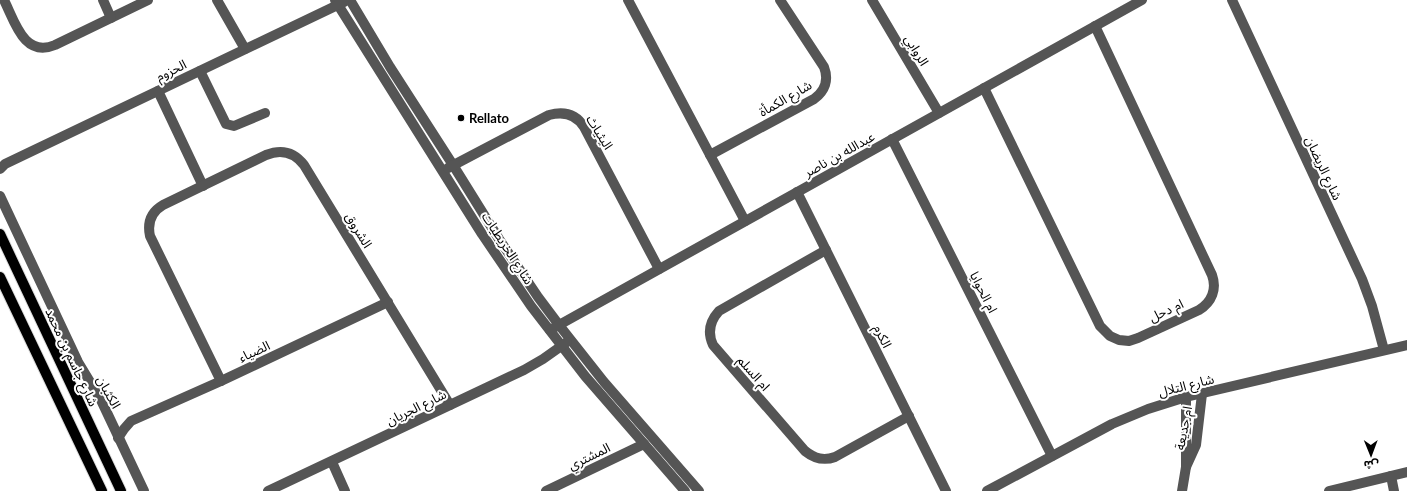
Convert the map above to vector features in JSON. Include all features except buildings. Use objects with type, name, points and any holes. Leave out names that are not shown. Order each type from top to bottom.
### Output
[{"type":"main road","name":"شارع جاسم بن محمد","points":[[0,234],[121,491]]},
{"type":"main road","points":[[0,277],[102,491]]},
{"type":"street","points":[[4,0],[23,38],[30,45],[40,48],[50,47],[148,0]]},
{"type":"street","points":[[103,0],[111,18]]},
{"type":"street","points":[[216,0],[246,49]]},
{"type":"street","name":"الحزوم","points":[[2,166],[246,49],[336,2],[349,0]]},
{"type":"street","name":"شارع الخريطيات","points":[[349,0],[390,67],[454,165],[554,328]]},
{"type":"street","points":[[628,0],[745,221]]},
{"type":"street","name":"شارع الكمأة","points":[[710,155],[814,99],[823,90],[826,79],[824,66],[780,0]]},
{"type":"street","name":"عبدالله بن ناصر","points":[[554,328],[1142,0]]},
{"type":"street","name":"شارع الريضان","points":[[1232,0],[1362,279],[1372,306],[1384,350]]},
{"type":"street","name":"الروابي","points":[[876,1],[939,113]]},
{"type":"street","name":"شارع الخريطيات","points":[[336,2],[505,269],[531,306],[554,328],[604,382],[699,491]]},
{"type":"street","name":"ام دحل","points":[[984,88],[1100,326],[1106,333],[1119,340],[1129,341],[1199,310],[1212,298],[1214,286],[1212,275],[1095,26]]},
{"type":"street","points":[[200,71],[226,124],[234,126],[265,112]]},
{"type":"street","points":[[158,91],[203,186]]},
{"type":"street","name":"اليثياث","points":[[443,170],[550,115],[561,113],[572,115],[581,122],[584,127],[659,269]]},
{"type":"street","name":"ام الحوايا","points":[[892,139],[1052,456]]},
{"type":"street","name":"الشروق","points":[[221,381],[150,236],[149,226],[152,216],[158,208],[271,153],[287,153],[296,157],[304,165],[450,405]]},
{"type":"street","name":"الكرم","points":[[797,192],[946,491]]},
{"type":"street","name":"الكثبان","points":[[0,196],[78,362],[97,392],[144,491]]},
{"type":"street","name":"ام السلم","points":[[826,250],[719,311],[713,319],[710,330],[713,345],[805,451],[817,458],[826,459],[835,457],[909,416]]},
{"type":"street","name":"الضياء","points":[[118,438],[131,421],[221,381],[388,302]]},
{"type":"street","name":"شارع الخريطيات","points":[[566,342],[585,376],[685,491]]},
{"type":"street","name":"شارع الجريان","points":[[268,491],[524,370],[543,359],[566,342]]},
{"type":"street","name":"شارع التلال","points":[[987,491],[1135,413],[1160,404],[1407,345]]},
{"type":"street","name":"ام جديعة","points":[[1186,467],[1196,445],[1202,394]]},
{"type":"street","name":"ام جديعة","points":[[1182,491],[1186,467],[1186,397]]},
{"type":"street","name":"الضياء","points":[[110,420],[131,421]]},
{"type":"street","name":"المشتري","points":[[546,491],[644,444]]},
{"type":"street","points":[[332,462],[345,491]]},
{"type":"street","points":[[1329,491],[1407,472]]},
{"type":"street","points":[[1391,476],[1394,491]]},
{"type":"place","name":"Rellato","points":[[461,118]]}]
